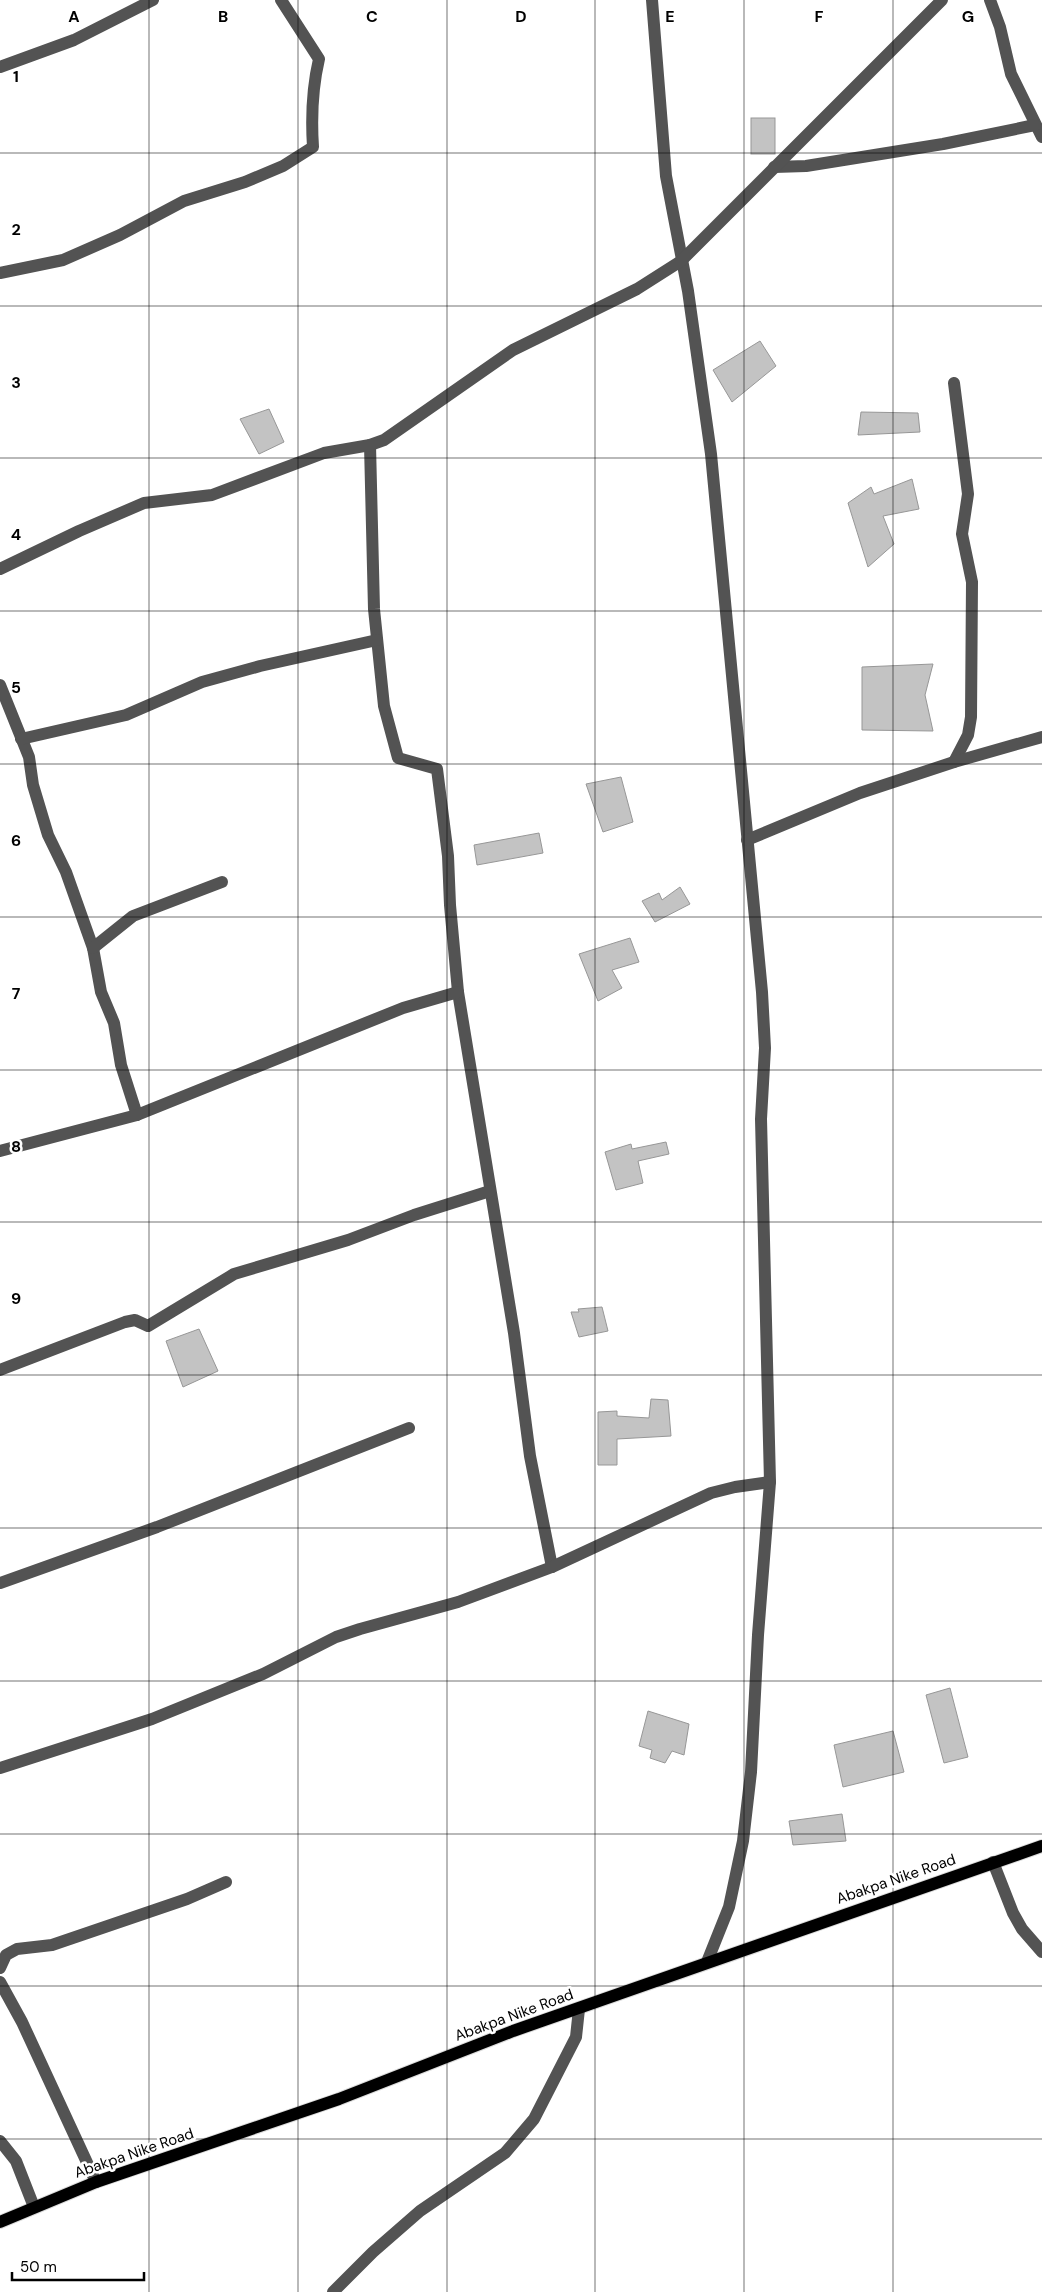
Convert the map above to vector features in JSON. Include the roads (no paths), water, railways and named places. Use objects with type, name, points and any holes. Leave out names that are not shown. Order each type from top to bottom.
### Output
[{"type":"main road","name":"Abakpa Nike Road","points":[[0,2222],[96,2182],[339,2099],[513,2031],[1042,1846]]},
{"type":"street","points":[[0,67],[74,40],[153,0]]},
{"type":"street","points":[[0,273],[63,260],[120,235],[184,201],[245,182],[283,166],[313,147],[311,119],[314,83],[319,59],[281,0]]},
{"type":"street","points":[[652,0],[666,176],[688,291],[711,454],[765,1048],[760,1119],[770,1482],[758,1635],[751,1772],[744,1841],[729,1907],[707,1962]]},
{"type":"street","points":[[0,569],[79,531],[144,503],[212,495],[324,453],[370,445],[384,440],[518,347],[637,289],[681,261],[942,0]]},
{"type":"street","points":[[990,0],[1000,27],[1011,74],[1042,137]]},
{"type":"street","points":[[774,167],[806,166],[943,144],[1035,125]]},
{"type":"street","points":[[954,383],[968,494],[962,534],[972,582],[971,717],[968,735],[954,762]]},
{"type":"street","points":[[370,445],[374,609],[384,706],[398,758],[437,768],[448,856],[450,906],[458,992],[514,1334],[530,1456],[552,1567]]},
{"type":"street","points":[[21,739],[126,715],[202,682],[377,640]]},
{"type":"street","points":[[0,685],[32,767],[33,785],[48,836],[66,872],[93,948],[101,992],[114,1023],[121,1065],[137,1115]]},
{"type":"street","points":[[747,840],[860,793],[954,762],[1042,737]]},
{"type":"street","points":[[93,948],[133,916],[222,882]]},
{"type":"street","points":[[0,1151],[137,1115],[403,1008],[458,992]]},
{"type":"street","points":[[0,1370],[125,1322],[135,1320],[148,1326],[234,1274],[348,1240],[414,1215],[490,1191]]},
{"type":"street","points":[[0,1583],[157,1527],[409,1428]]},
{"type":"street","points":[[0,1768],[152,1719],[263,1674],[336,1637],[360,1628],[458,1602],[552,1567],[711,1493],[735,1486],[770,1482]]},
{"type":"street","points":[[993,1862],[1013,1913],[1022,1929],[1042,1952]]},
{"type":"street","points":[[0,1968],[6,1955],[17,1948],[61,1942],[187,1899],[226,1882]]},
{"type":"street","points":[[0,1982],[22,2022],[96,2182]]},
{"type":"street","points":[[333,2292],[373,2252],[420,2211],[504,2153],[534,2119],[576,2037],[579,2009]]},
{"type":"street","points":[[0,2141],[16,2161],[34,2207]]}]
